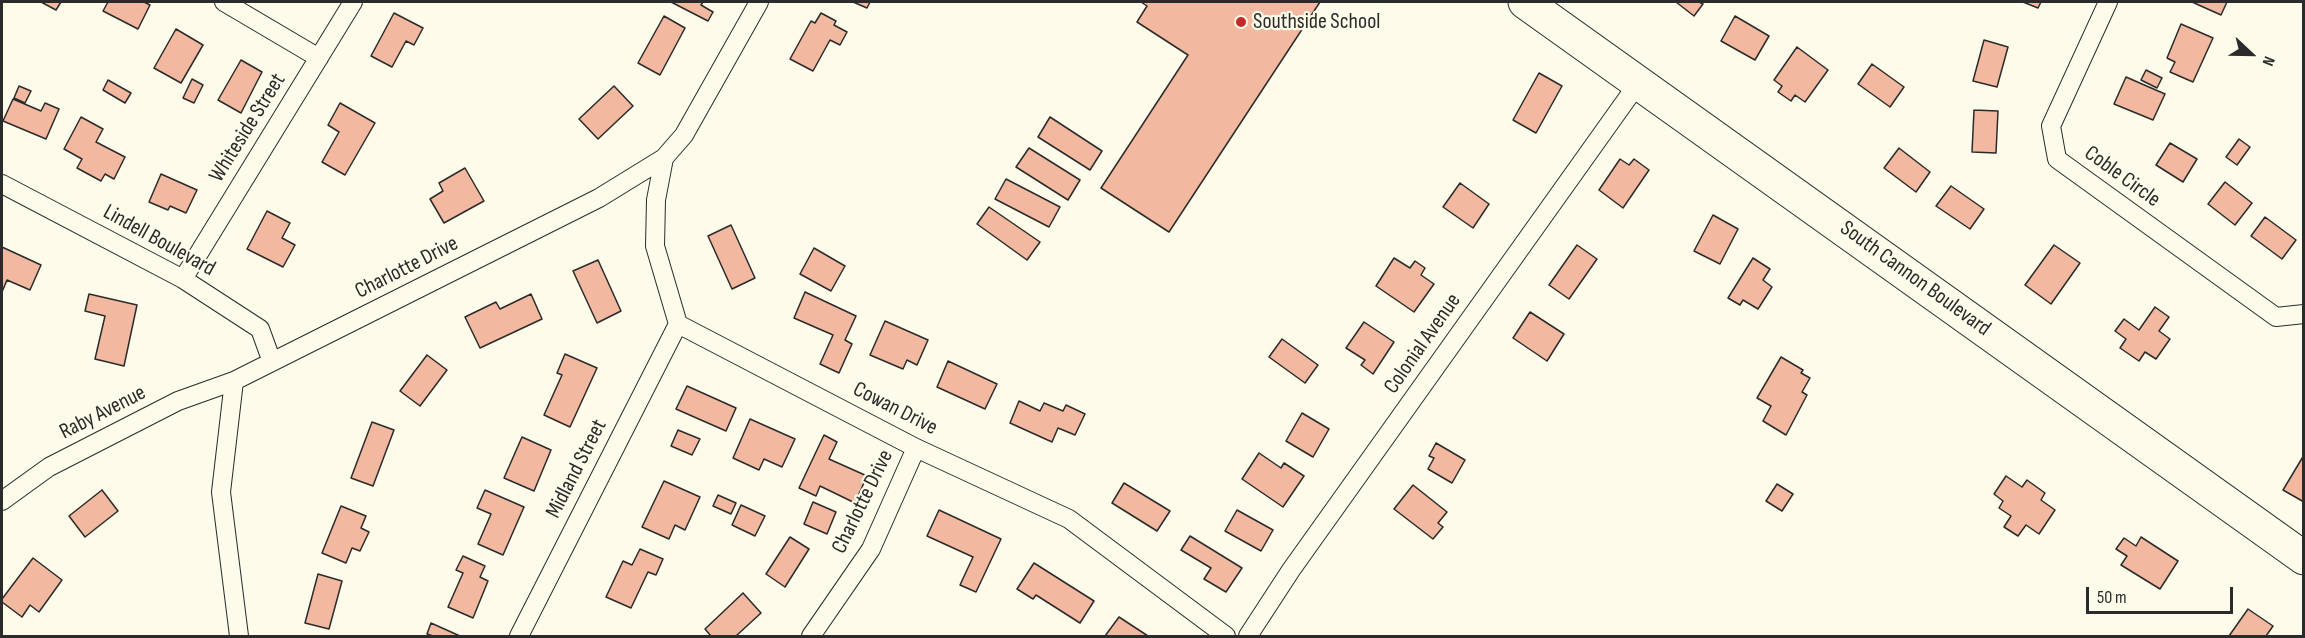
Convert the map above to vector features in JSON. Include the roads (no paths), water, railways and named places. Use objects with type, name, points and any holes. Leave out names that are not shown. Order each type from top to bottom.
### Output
[{"type":"highway","name":"South Cannon Boulevard","points":[[1525,2],[2304,558]]},
{"type":"street","points":[[224,2],[319,58]]},
{"type":"street","name":"Whiteside Street","points":[[183,279],[353,2]]},
{"type":"street","name":"Charlotte Drive","points":[[234,381],[599,198],[664,158],[684,135],[759,2]]},
{"type":"street","name":"Coble Circle","points":[[2108,2],[2051,126],[2056,159],[2276,316],[2304,314]]},
{"type":"street","name":"Colonial Avenue","points":[[1248,636],[1291,570],[1639,82]]},
{"type":"street","points":[[664,158],[656,200],[655,246],[678,324]]},
{"type":"street","name":"Lindell Boulevard","points":[[2,184],[183,279],[260,329],[272,362]]},
{"type":"street","name":"Cowan Drive","points":[[678,324],[916,448],[1069,519],[1226,636]]},
{"type":"street","name":"Midland Street","points":[[519,636],[678,324]]},
{"type":"street","points":[[234,381],[221,492],[239,636]]},
{"type":"street","name":"Raby Avenue","points":[[2,501],[49,467],[178,401],[234,381]]},
{"type":"street","name":"Charlotte Drive","points":[[811,636],[871,549],[916,448]]},
{"type":"place","name":"Southside School","points":[[1241,22]]}]
